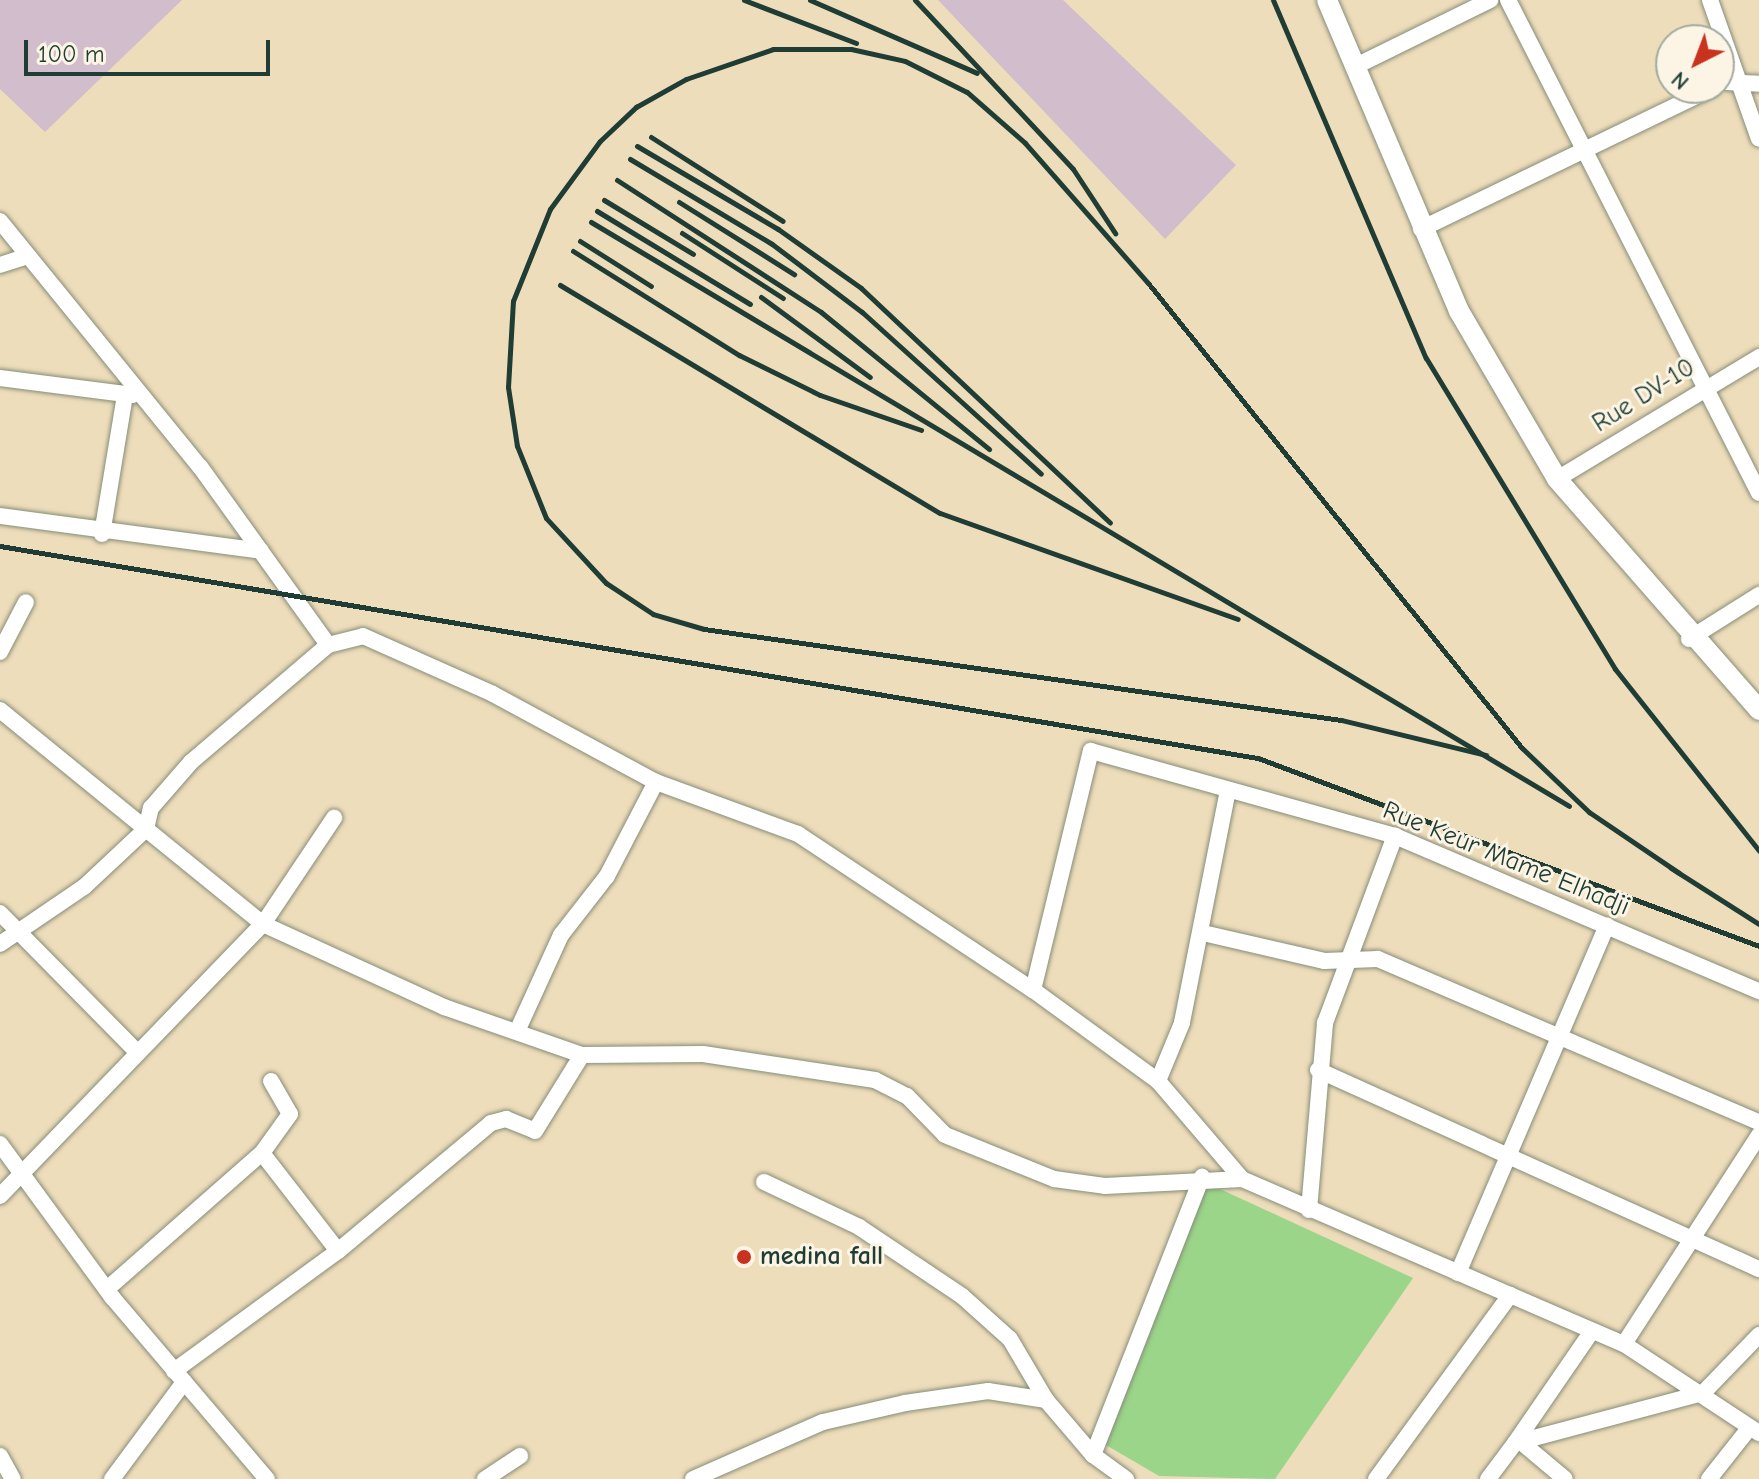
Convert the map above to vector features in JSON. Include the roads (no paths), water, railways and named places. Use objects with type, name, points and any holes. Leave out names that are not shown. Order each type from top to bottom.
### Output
[{"type":"street","points":[[1327,0],[1421,229],[1557,479],[1689,639],[1759,710]]},
{"type":"street","points":[[1354,67],[1490,0]]},
{"type":"street","points":[[1508,0],[1579,149],[1759,493]]},
{"type":"street","points":[[1710,0],[1715,24]]},
{"type":"street","points":[[1735,83],[1759,84]]},
{"type":"street","points":[[1735,98],[1759,139]]},
{"type":"street","points":[[1421,229],[1579,149],[1678,104]]},
{"type":"street","points":[[0,221],[131,395],[261,551],[328,645]]},
{"type":"street","points":[[0,265],[27,256]]},
{"type":"street","name":"Rue DV-10","points":[[1557,479],[1703,385],[1759,357]]},
{"type":"street","points":[[0,378],[131,395]]},
{"type":"street","points":[[102,534],[131,395]]},
{"type":"street","points":[[0,516],[102,534],[261,551]]},
{"type":"street","points":[[1689,639],[1759,595]]},
{"type":"street","points":[[0,652],[26,602]]},
{"type":"street","points":[[0,944],[84,887],[146,829],[151,808],[191,762],[328,645],[363,636],[493,694],[656,782],[798,834],[1033,990],[1158,1081],[1242,1179]]},
{"type":"street","points":[[0,710],[263,924],[444,1007],[519,1027],[582,1055],[703,1054],[838,1072],[907,1096],[945,1135],[1054,1179],[1105,1186],[1202,1177],[1242,1179],[1510,1295],[1590,1334],[1624,1344],[1703,1393],[1755,1430],[1709,1479]]},
{"type":"street","name":"Rue Keur Mame Elhadji","points":[[1033,990],[1091,751],[1395,836],[1759,991]]},
{"type":"street","points":[[519,1027],[561,935],[607,876],[656,782]]},
{"type":"street","points":[[1158,1081],[1176,1043],[1203,933],[1228,790]]},
{"type":"street","points":[[0,1196],[263,924],[334,818]]},
{"type":"street","points":[[1309,1210],[1318,1070],[1344,962],[1395,836]]},
{"type":"street","points":[[0,913],[137,1052]]},
{"type":"street","points":[[1458,1273],[1607,926]]},
{"type":"street","points":[[1203,933],[1344,962],[1378,959],[1759,1122]]},
{"type":"street","points":[[112,1479],[179,1377],[338,1251],[491,1123],[506,1119],[535,1131],[582,1055]]},
{"type":"street","points":[[1318,1070],[1510,1152],[1697,1237],[1759,1269]]},
{"type":"street","points":[[107,1289],[262,1153],[290,1114],[271,1081]]},
{"type":"street","points":[[1624,1344],[1697,1237],[1759,1135]]},
{"type":"street","points":[[0,1144],[107,1289],[267,1479]]},
{"type":"street","points":[[262,1153],[338,1251]]},
{"type":"street","points":[[1093,1455],[1202,1177]]},
{"type":"street","points":[[764,1182],[859,1227],[962,1296],[1010,1339],[1046,1400],[1093,1455],[1126,1479]]},
{"type":"street","points":[[1376,1479],[1510,1295]]},
{"type":"street","points":[[1488,1479],[1518,1442],[1590,1334]]},
{"type":"street","points":[[1518,1442],[1703,1393],[1759,1335]]},
{"type":"street","points":[[693,1479],[823,1422],[905,1403],[988,1391],[1046,1400]]},
{"type":"street","points":[[1518,1442],[1565,1479]]},
{"type":"street","points":[[0,1456],[13,1479]]},
{"type":"street","points":[[485,1479],[520,1456]]},
{"type":"railway","points":[[744,0],[856,43]]},
{"type":"railway","points":[[810,0],[977,73]]},
{"type":"railway","points":[[915,0],[1073,169],[1115,233]]},
{"type":"railway","points":[[1273,0],[1426,358],[1615,669],[1759,851]]},
{"type":"railway","points":[[1486,755],[1341,720],[704,629],[653,614],[606,583],[546,518],[517,446],[508,387],[513,301],[550,209],[600,141],[636,107],[686,79],[773,49],[851,49],[905,61],[967,92],[1025,143],[1148,283],[1522,748],[1589,812],[1679,873]]},
{"type":"railway","points":[[651,137],[783,221]]},
{"type":"railway","points":[[637,146],[778,229],[861,288],[1110,523]]},
{"type":"railway","points":[[630,159],[772,244],[862,312],[1041,474]]},
{"type":"railway","points":[[617,180],[821,312],[989,449]]},
{"type":"railway","points":[[604,200],[693,254]]},
{"type":"railway","points":[[679,202],[794,274]]},
{"type":"railway","points":[[597,211],[750,304]]},
{"type":"railway","points":[[591,222],[1569,806]]},
{"type":"railway","points":[[682,233],[783,298]]},
{"type":"railway","points":[[580,241],[651,286]]},
{"type":"railway","points":[[573,251],[739,355],[820,395],[921,430]]},
{"type":"railway","points":[[560,285],[940,513],[1238,619]]},
{"type":"railway","points":[[761,297],[870,377]]},
{"type":"railway","points":[[0,546],[1258,758],[1759,946]]},
{"type":"railway","points":[[1671,868],[1759,924]]},
{"type":"place","name":"medina fall","points":[[744,1257]]}]
